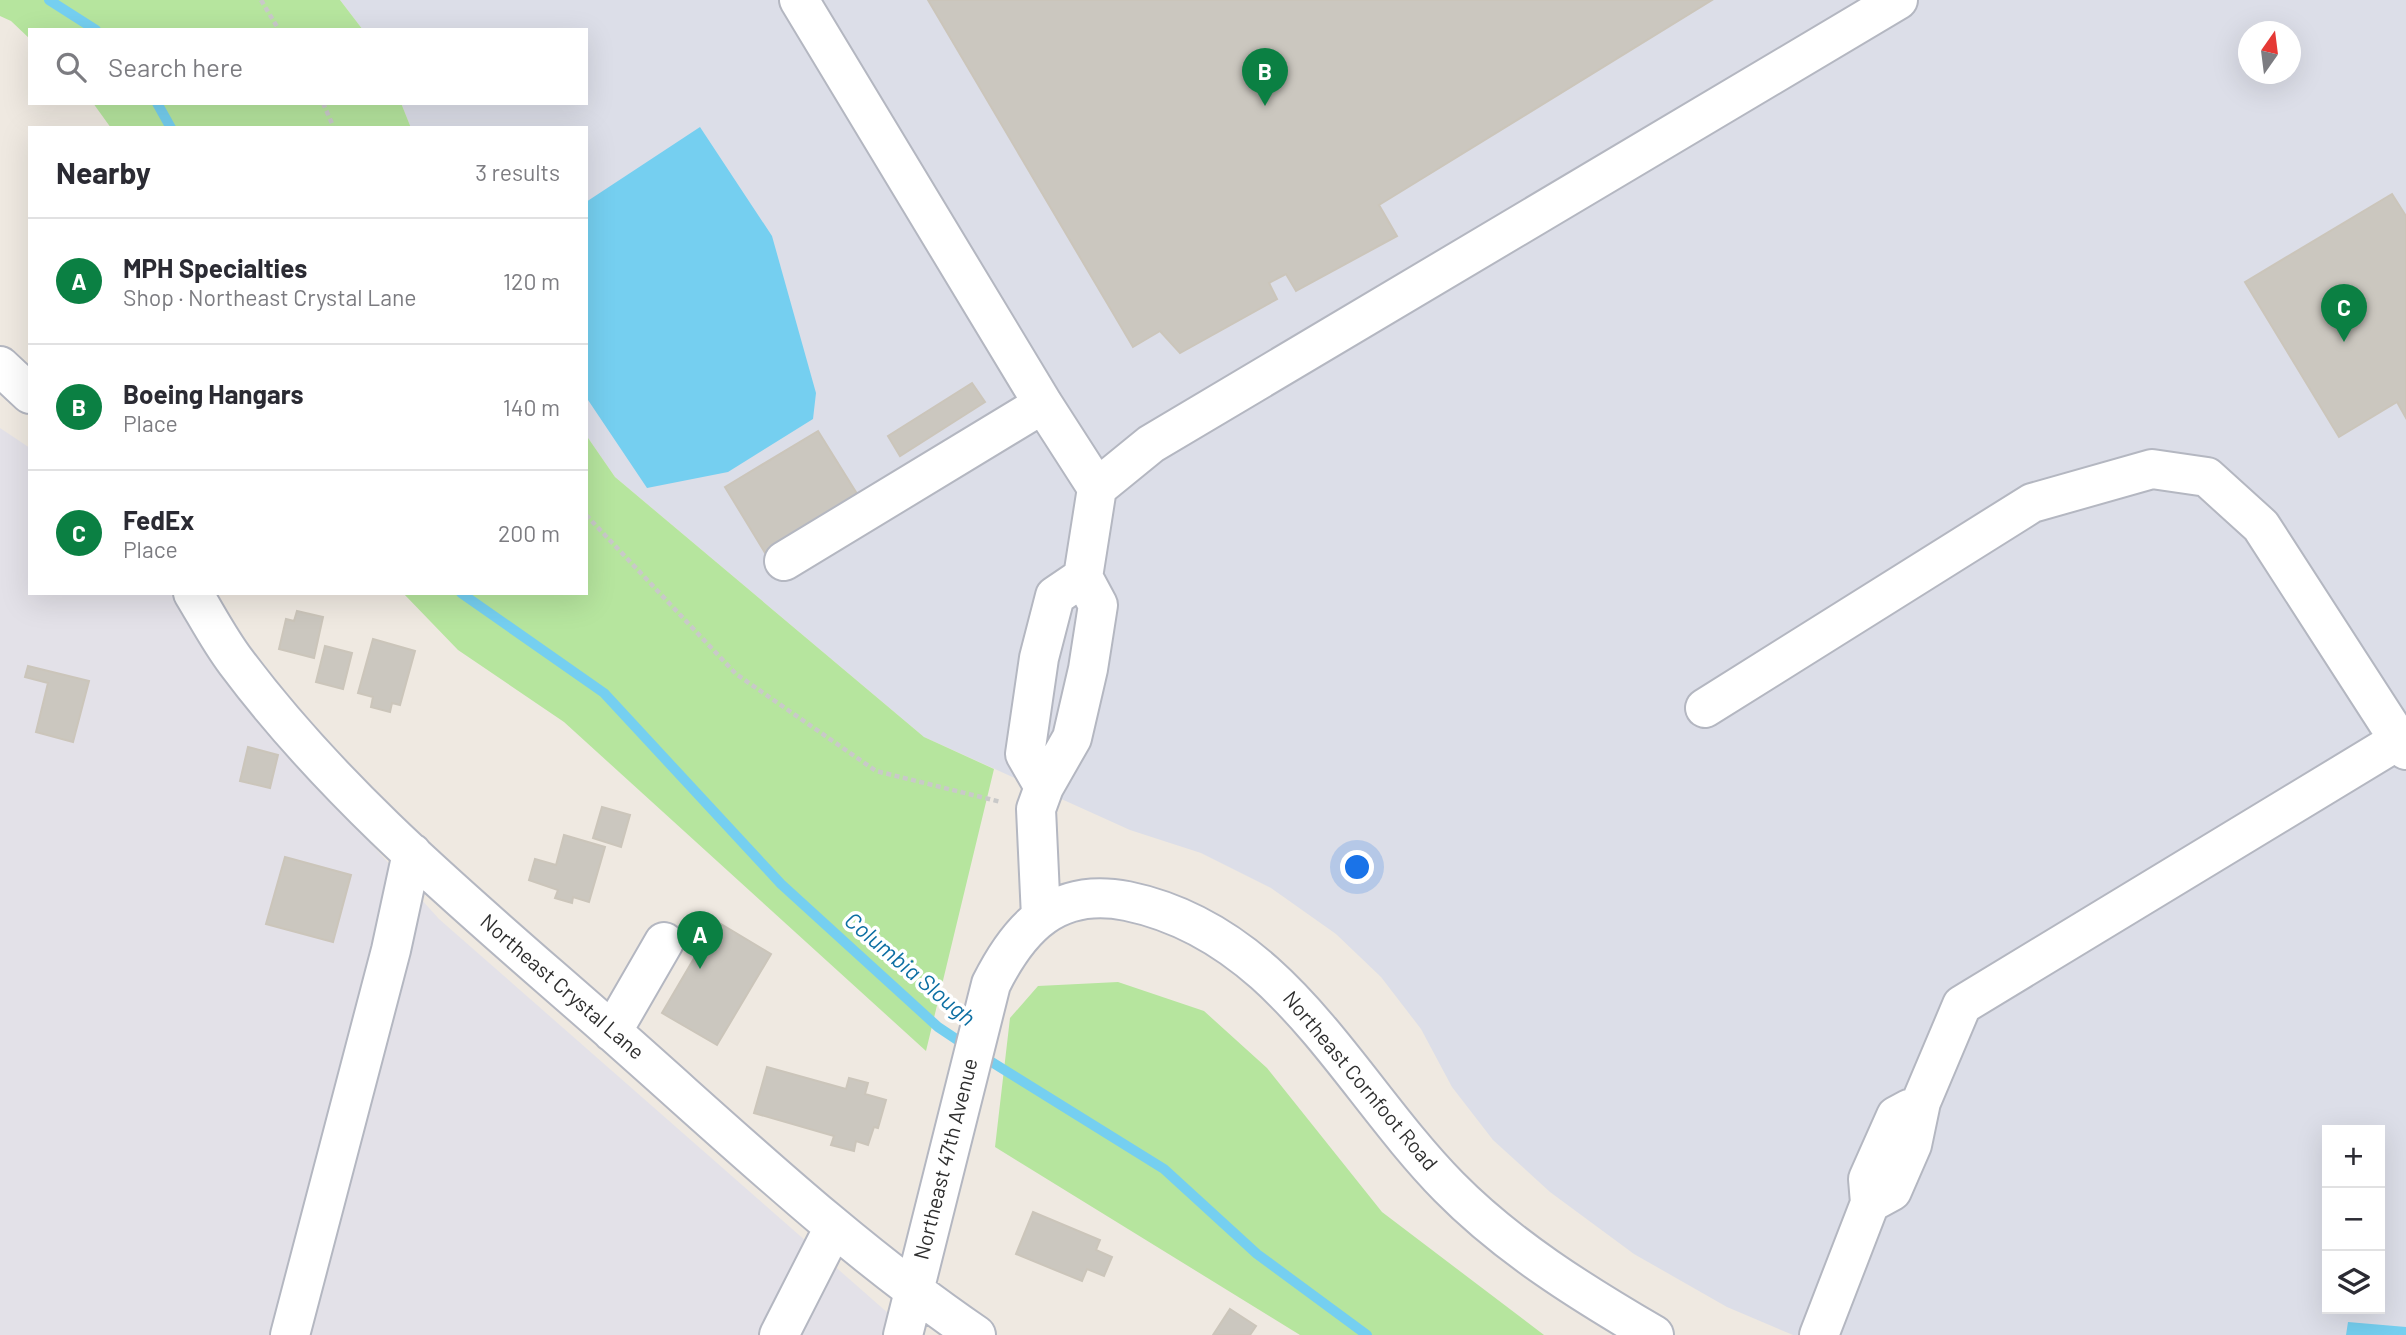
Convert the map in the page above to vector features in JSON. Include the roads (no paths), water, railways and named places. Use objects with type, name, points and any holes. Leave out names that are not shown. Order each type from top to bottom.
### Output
[{"type":"street","points":[[799,0],[1043,404],[1097,488],[1083,577],[1098,605],[1088,669],[1072,738],[1040,798]]},
{"type":"street","points":[[1097,488],[1152,444],[1898,0]]},
{"type":"street","points":[[0,366],[28,392]]},
{"type":"street","points":[[784,561],[1043,404]]},
{"type":"street","points":[[1705,708],[2032,503],[2152,469],[2207,477],[2261,526],[2403,745],[1962,1005],[1921,1102],[1912,1145],[1892,1191],[1870,1203],[1819,1335]]},
{"type":"street","points":[[1041,917],[1040,798],[1025,754],[1039,657],[1055,596],[1083,577]]},
{"type":"street","name":"Northeast Crystal Lane","points":[[194,595],[235,661],[281,717],[357,800],[412,853],[834,1227],[976,1335]]},
{"type":"street","points":[[290,1335],[391,950],[412,853]]},
{"type":"street","name":"Northeast Cornfoot Road","points":[[1041,917],[1066,903],[1086,897],[1114,899],[1172,915],[1231,946],[1288,993],[1310,1017],[1414,1150],[1468,1205],[1570,1283],[1654,1335]]},
{"type":"street","name":"Northeast 47th Avenue","points":[[903,1335],[982,1014],[1002,962],[1019,938],[1041,917]]},
{"type":"street","points":[[612,1032],[664,942]]},
{"type":"street","points":[[779,1335],[834,1227]]},
{"type":"water","points":[[700,127],[772,236],[816,393],[813,419],[728,472],[647,488],[588,400],[588,201]]},
{"type":"water","points":[[2348,1322],[2406,1327],[2406,1335],[2346,1335]]},
{"type":"waterway","name":"Columbia Slough","points":[[49,0],[93,28]]},
{"type":"waterway","name":"Columbia Slough","points":[[158,105],[170,126]]},
{"type":"waterway","name":"Columbia Slough","points":[[464,595],[604,693],[781,884],[938,1027],[968,1047]]},
{"type":"waterway","name":"Columbia Slough","points":[[982,1056],[1164,1169],[1257,1254],[1367,1335]]},
{"type":"place","name":"Boeing Hangars","points":[[1265,106]]},
{"type":"place","name":"FedEx","points":[[2344,342]]},
{"type":"place","name":"MPH Specialties","points":[[700,969]]}]
